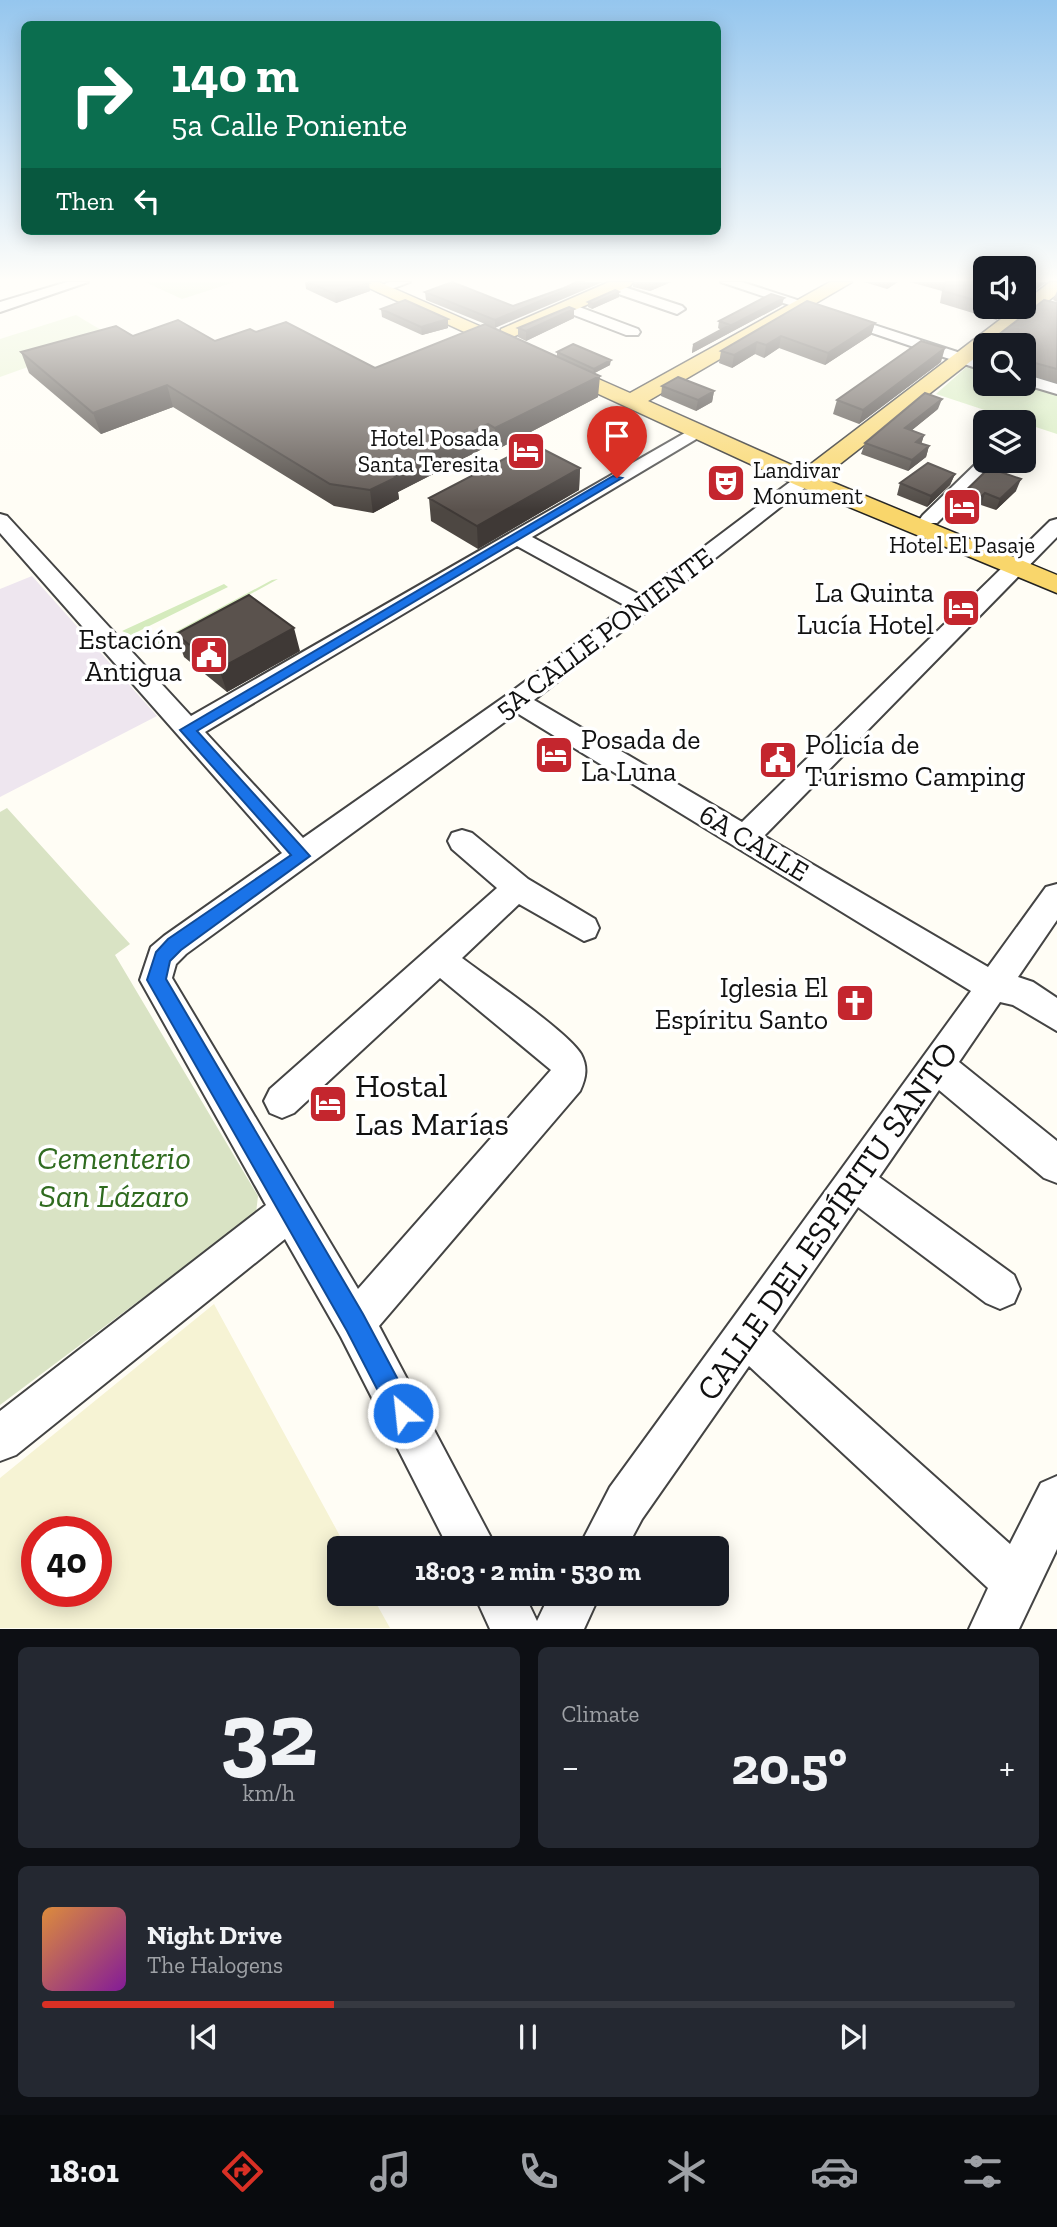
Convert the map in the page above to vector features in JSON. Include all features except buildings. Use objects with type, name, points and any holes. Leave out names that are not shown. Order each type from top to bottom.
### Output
[{"type":"main road","points":[[546,358],[952,534],[1022,563],[1057,571]]},
{"type":"main road","points":[[636,398],[707,358]]},
{"type":"main road","name":"5A CALLE PONIENTE","points":[[811,475],[964,359]]},
{"type":"main road","points":[[636,398],[697,431],[930,519],[952,534]]},
{"type":"main road","points":[[1022,563],[1057,585]]},
{"type":"street","points":[[961,358],[973,362]]},
{"type":"street","points":[[1036,383],[1057,389]]},
{"type":"street","points":[[188,730],[697,431]]},
{"type":"street","points":[[930,519],[978,473]]},
{"type":"street","name":"5A CALLE PONIENTE","points":[[290,1210],[156,980],[162,957],[174,945],[516,701],[811,475]]},
{"type":"street","points":[[0,520],[302,856]]},
{"type":"street","points":[[745,837],[1022,563],[1057,525]]},
{"type":"street","points":[[516,537],[642,605]]},
{"type":"street","name":"6A CALLE","points":[[516,701],[991,986],[1021,992],[1057,1016]]},
{"type":"street","points":[[462,841],[517,888],[584,928]]},
{"type":"street","points":[[282,1101],[517,888]]},
{"type":"street","name":"CALLE DEL ESPÍRITU SANTO","points":[[608,1536],[625,1503],[1057,896]]},
{"type":"street","points":[[355,1323],[568,1079],[568,1064],[558,1053],[438,958]]},
{"type":"street","points":[[937,1066],[1057,1166]]},
{"type":"street","points":[[855,1182],[1000,1289]]},
{"type":"street","points":[[0,1439],[290,1210],[355,1323],[467,1536]]},
{"type":"street","points":[[746,1335],[1016,1582]]},
{"type":"street","points":[[993,1629],[1057,1499]]},
{"type":"street","points":[[504,1606],[516,1629]]},
{"type":"street","points":[[558,1629],[570,1606]]},
{"type":"shaded area","points":[[32,576],[157,716],[0,797],[0,589]]},
{"type":"shaded area","points":[[214,1304],[340,1536],[327,1536],[327,1606],[378,1606],[390,1628],[0,1628],[0,1478]]},
{"type":"green space","points":[[0,358],[53,358],[0,377]]},
{"type":"green space","points":[[970,364],[973,365],[973,396],[1036,396],[1036,385],[1057,392],[1057,434],[1036,427],[1036,410],[984,410],[936,394]]},
{"type":"green space","points":[[278,579],[156,646],[151,645],[272,580]]},
{"type":"green space","points":[[224,584],[228,587],[131,635],[122,631]]},
{"type":"green space","name":"Cementerio San Lázaro","points":[[7,808],[130,944],[115,955],[258,1196],[256,1213],[0,1405],[0,812]]},
{"type":"place","name":"Hotel Posada Santa Teresita","points":[[526,451]]},
{"type":"place","name":"Landivar Monument","points":[[726,483]]},
{"type":"place","name":"Hotel El Pasaje","points":[[962,507]]},
{"type":"place","name":"La Quinta Lucía Hotel","points":[[961,608]]},
{"type":"place","name":"Estación Antigua","points":[[209,655]]},
{"type":"place","name":"Posada de La Luna","points":[[554,755]]},
{"type":"place","name":"Policía de Turismo Camping","points":[[778,760]]},
{"type":"place","name":"Iglesia El Espíritu Santo","points":[[855,1003]]},
{"type":"place","name":"Hostal Las Marías","points":[[328,1104]]},
{"type":"route","points":[[403,1413],[355,1323],[156,980],[162,957],[174,945],[302,856],[188,730],[617,478]]}]
